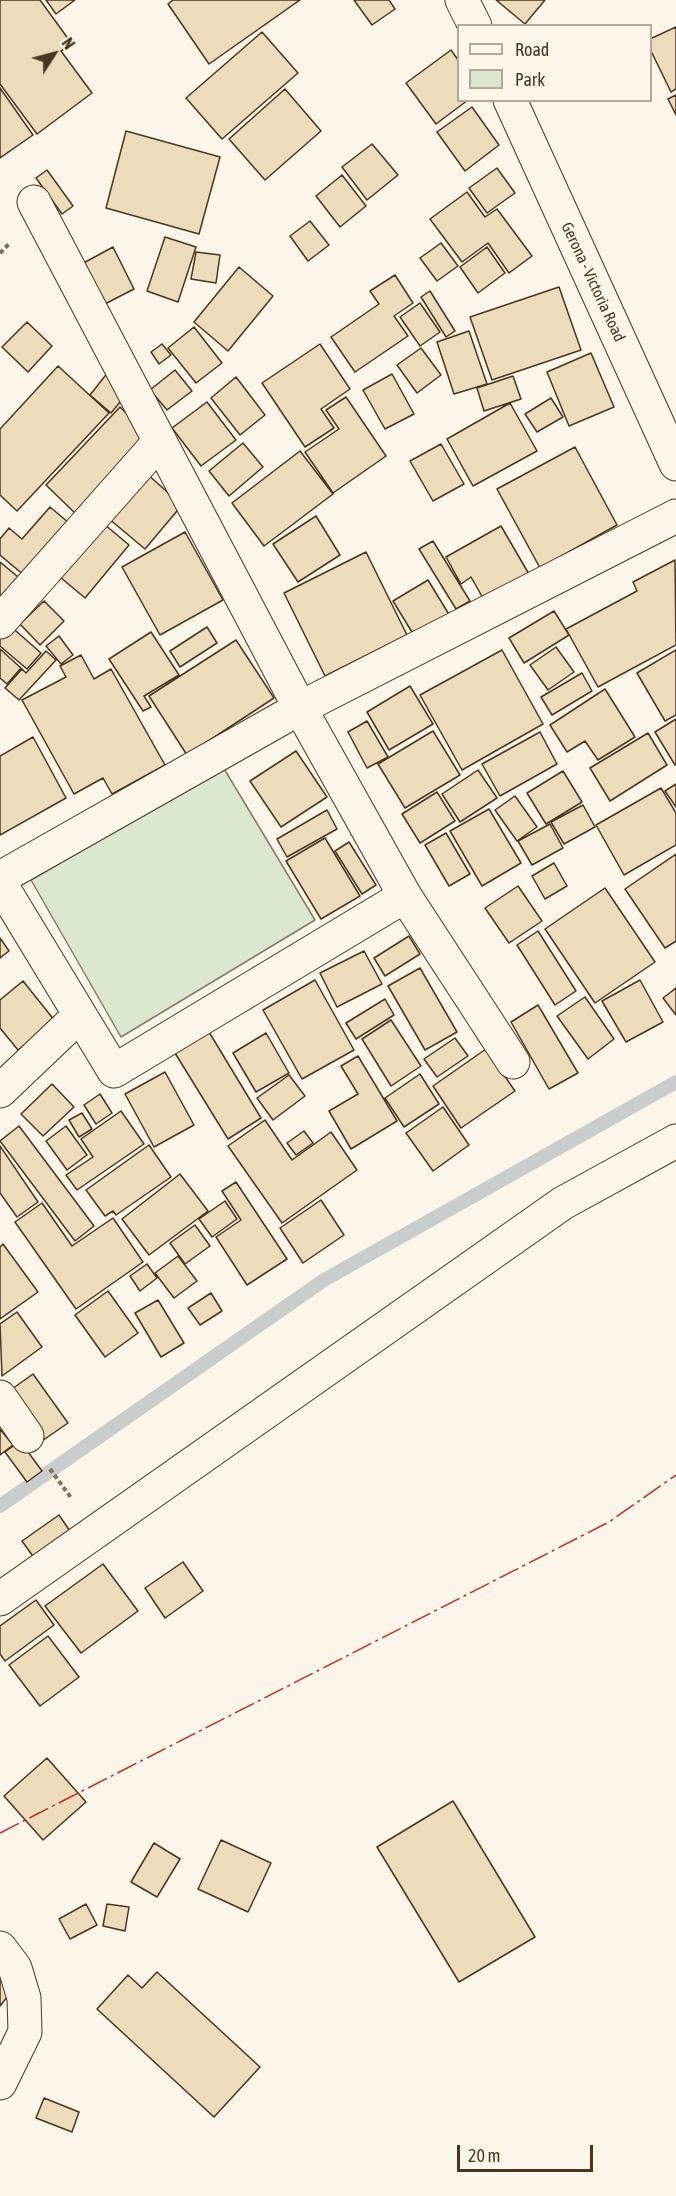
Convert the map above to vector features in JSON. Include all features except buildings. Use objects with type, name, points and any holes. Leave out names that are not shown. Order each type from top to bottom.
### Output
[{"type":"street","points":[[462,0],[474,24]]},
{"type":"street","name":"Gerona - Victoria Road","points":[[511,102],[676,464]]},
{"type":"street","points":[[34,202],[300,708],[405,896],[513,1062]]},
{"type":"street","points":[[0,622],[160,441]]},
{"type":"street","points":[[0,878],[300,708],[676,516]]},
{"type":"street","points":[[0,884],[114,1071],[405,896]]},
{"type":"street","points":[[0,1091],[80,1015]]},
{"type":"street","points":[[0,1599],[563,1203],[676,1141]]},
{"type":"street","points":[[0,1397],[27,1436]]},
{"type":"street","points":[[0,1948],[15,1968],[24,1998],[25,2032],[0,2083]]},
{"type":"path","points":[[27,1436],[73,1501]]},
{"type":"green space","points":[[223,767],[315,920],[121,1037],[31,880]]},
{"type":"waterway","points":[[0,1506],[324,1280],[676,1082]]},
{"type":"power","points":[[0,1833],[609,1522],[676,1475]]}]
